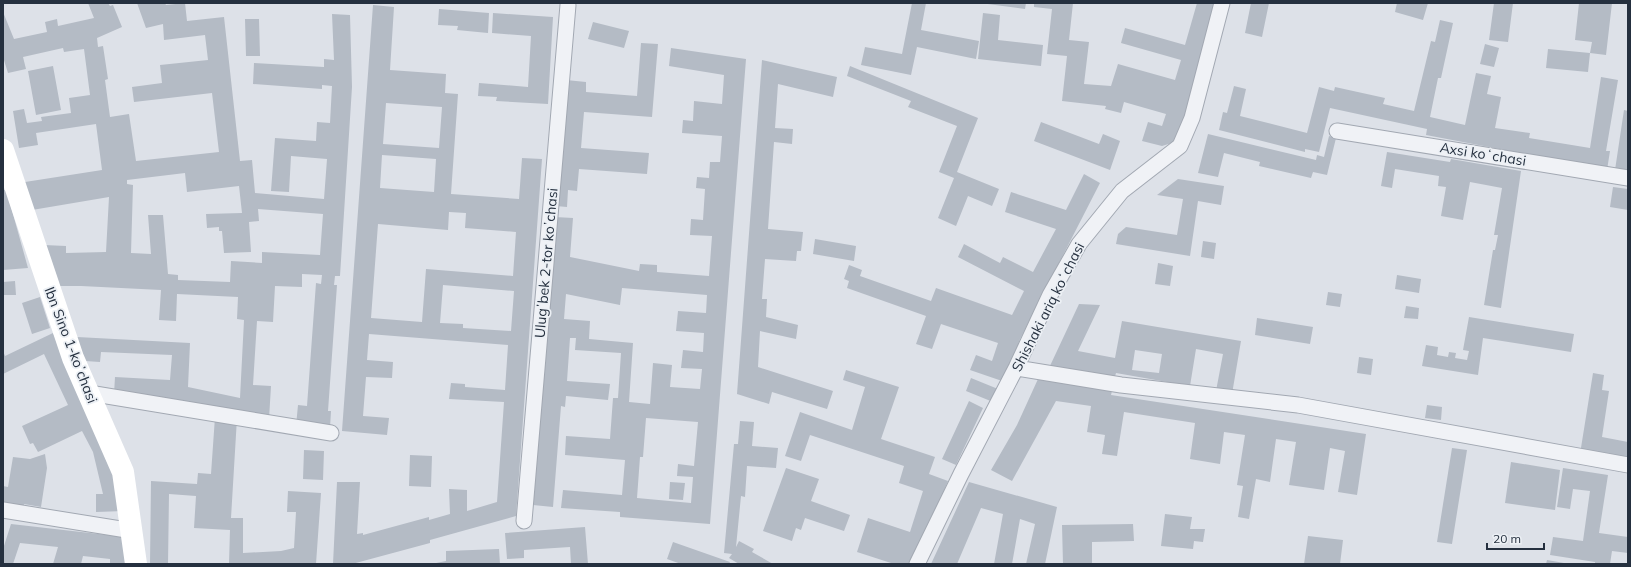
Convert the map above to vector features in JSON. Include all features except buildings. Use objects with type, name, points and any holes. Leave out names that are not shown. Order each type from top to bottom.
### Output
[{"type":"street","name":"Shishaki ariq koʻchasi","points":[[917,564],[961,474],[1016,368],[1050,295],[1079,244],[1122,191],[1180,146],[1192,118],[1222,3]]},
{"type":"street","name":"Ulugʼbek 2-tor koʼchasi","points":[[524,521],[568,6]]},
{"type":"street","name":"Axsi koʻchasi","points":[[1337,131],[1628,178]]},
{"type":"street","name":"Ibn Sino 1-koʼchasi","points":[[3,150],[73,358],[123,472],[133,531],[136,564]]},
{"type":"street","points":[[1016,368],[1121,385],[1298,405],[1628,465]]},
{"type":"street","points":[[89,394],[331,433]]},
{"type":"street","points":[[3,510],[133,531]]}]
